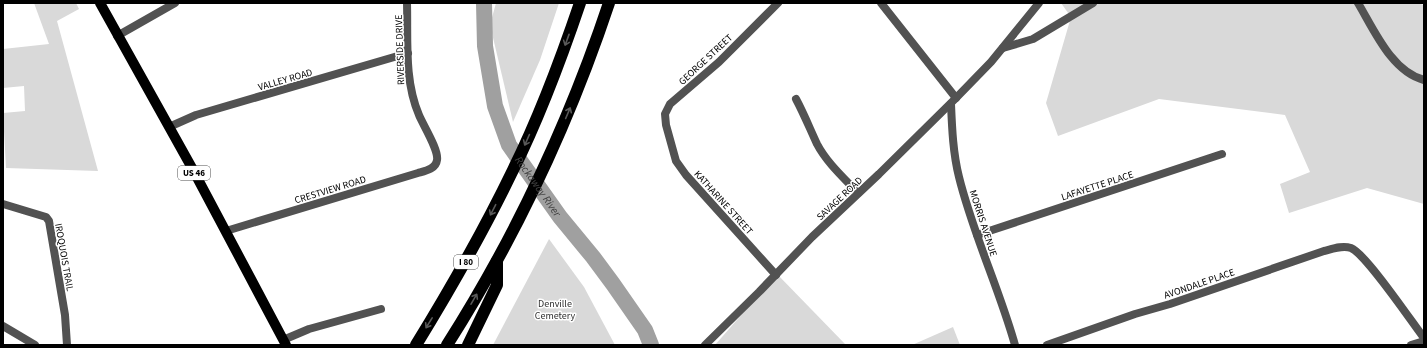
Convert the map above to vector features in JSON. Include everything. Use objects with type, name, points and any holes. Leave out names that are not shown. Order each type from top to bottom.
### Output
[{"type":"highway","name":"I 80","points":[[416,345],[464,264],[510,176],[542,105],[580,3]]},
{"type":"highway","name":"I 80","points":[[447,345],[497,260],[553,149],[583,75],[608,3]]},
{"type":"highway","points":[[468,345],[497,285],[497,260]]},
{"type":"main road","name":"US 46","points":[[100,3],[226,231],[284,342]]},
{"type":"street","points":[[117,36],[176,3]]},
{"type":"street","name":"RIVERSIDE DRIVE","points":[[407,3],[408,54],[411,91],[419,115],[437,154],[437,162]]},
{"type":"street","name":"GEORGE STREET","points":[[669,137],[665,114],[670,104],[719,62],[778,3]]},
{"type":"street","points":[[881,3],[953,101]]},
{"type":"street","points":[[1003,48],[1039,3]]},
{"type":"street","points":[[1003,48],[1033,39],[1093,3]]},
{"type":"street","points":[[1358,3],[1390,56],[1407,73],[1424,80]]},
{"type":"street","name":"SAVAGE ROAD","points":[[705,345],[812,237],[953,101],[1003,48]]},
{"type":"street","name":"VALLEY ROAD","points":[[168,127],[196,115],[408,54]]},
{"type":"street","points":[[796,99],[805,115],[818,145],[830,163],[858,194]]},
{"type":"street","name":"MORRIS AVENUE","points":[[953,101],[952,134],[959,175],[977,235],[1000,297],[1015,345]]},
{"type":"street","name":"KATHARINE STREET","points":[[669,137],[676,161],[686,175],[776,275]]},
{"type":"street","name":"LAFAYETTE PLACE","points":[[977,235],[1222,154]]},
{"type":"street","name":"CRESTVIEW ROAD","points":[[226,231],[418,173],[434,167],[437,162]]},
{"type":"street","name":"IROQUOIS TRAIL","points":[[3,204],[46,217],[49,221],[65,315],[67,345]]},
{"type":"street","name":"AVONDALE PLACE","points":[[1047,345],[1135,314],[1170,304],[1324,251],[1340,247],[1350,247],[1358,252],[1372,268],[1424,338]]},
{"type":"street","points":[[284,342],[309,329],[381,309]]},
{"type":"street","points":[[3,326],[35,345]]},
{"type":"street","points":[[1411,345],[1424,341]]},
{"type":"green space","points":[[34,3],[76,3],[79,9],[57,21],[98,171],[6,168],[3,113],[25,111],[24,86],[3,88],[3,49],[49,44]]},
{"type":"green space","points":[[496,3],[559,3],[540,60],[513,122],[490,25]]},
{"type":"green space","points":[[1061,3],[1417,3],[1424,5],[1424,204],[1367,188],[1289,213],[1280,184],[1310,172],[1285,115],[1159,99],[1058,136],[1046,103],[1071,17]]},
{"type":"green space","name":"Denville Cemetery","points":[[549,239],[584,287],[615,345],[493,345]]},
{"type":"green space","points":[[777,274],[846,345],[715,345]]},
{"type":"green space","points":[[953,327],[960,345],[912,345]]},
{"type":"waterway","name":"Rockaway River","points":[[484,3],[485,46],[495,106],[509,145],[560,217],[613,284],[645,330],[651,345]]}]
